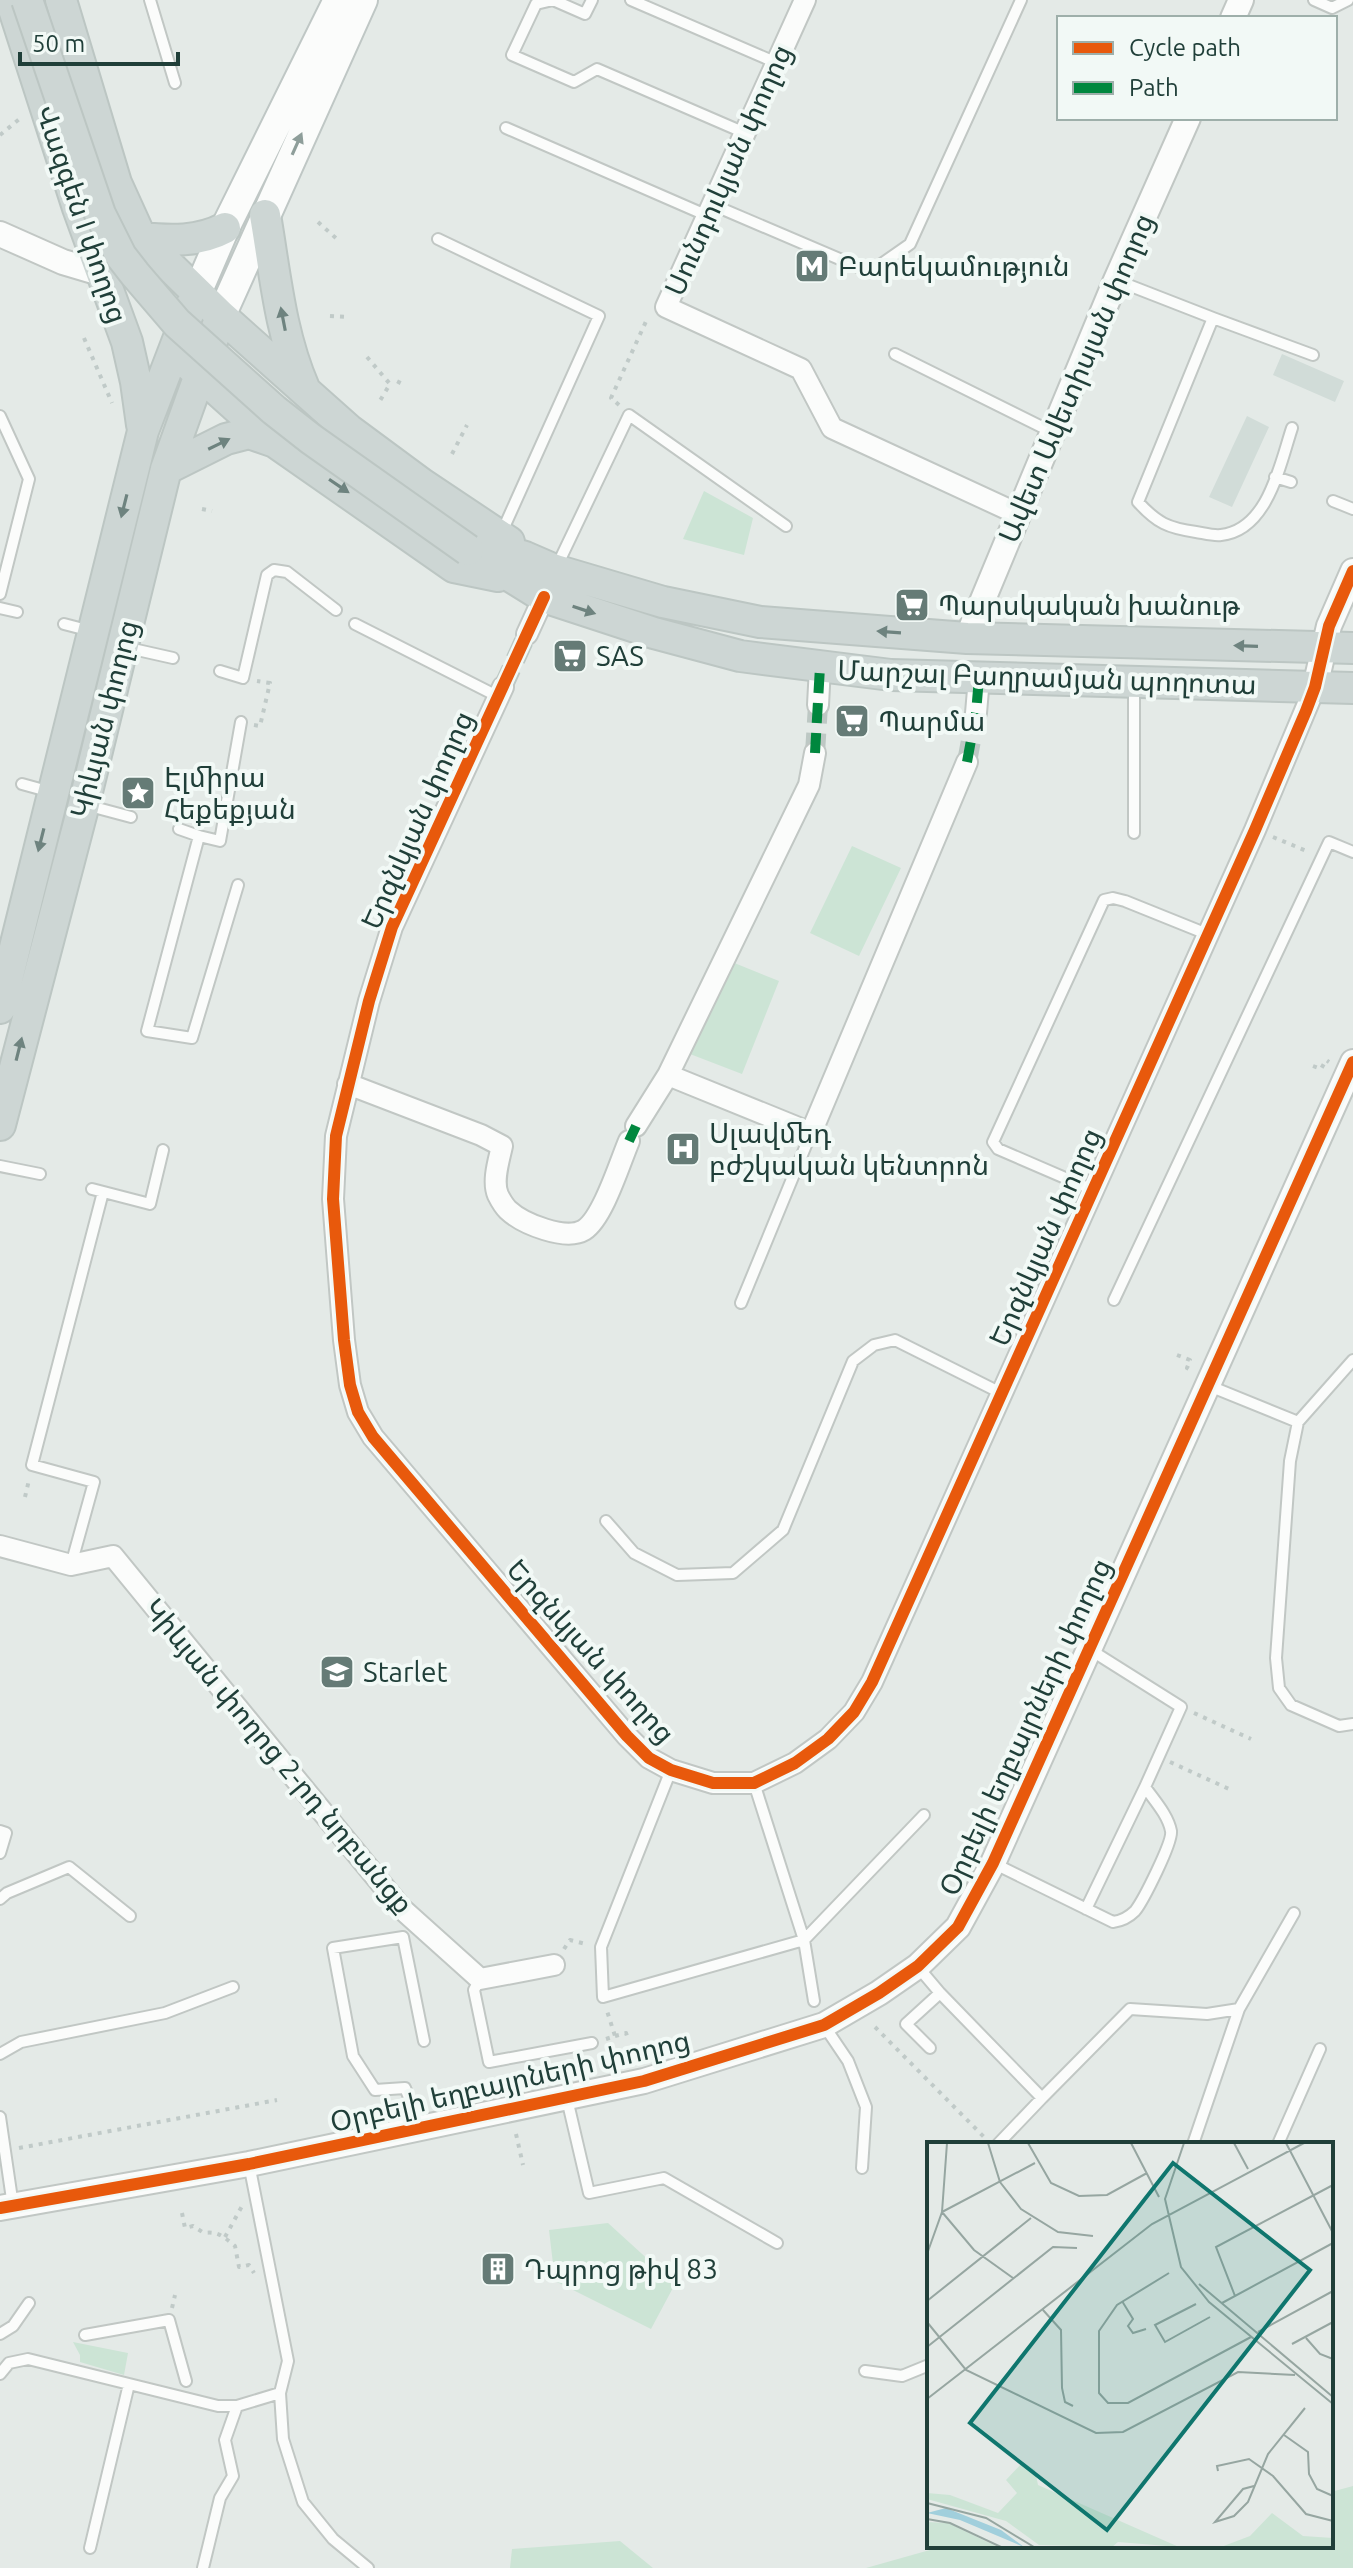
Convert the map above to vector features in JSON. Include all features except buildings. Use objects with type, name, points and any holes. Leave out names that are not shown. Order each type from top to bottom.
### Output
[{"type":"main road","name":"Վազգեն I փողոց","points":[[11,0],[100,273],[127,342],[136,382],[130,424]]},
{"type":"main road","name":"Վազգեն I փողոց","points":[[27,0],[109,234],[121,256],[152,295],[212,345]]},
{"type":"main road","name":"Վազգեն I փողոց","points":[[42,0],[110,210],[133,251],[212,345]]},
{"type":"main road","points":[[197,293],[225,228],[338,0]]},
{"type":"main road","points":[[212,345],[265,215],[363,0]]},
{"type":"main road","name":"Վազգեն I փողոց","points":[[69,12],[116,183],[141,238]]},
{"type":"main road","points":[[265,215],[283,324],[294,365],[307,393]]},
{"type":"main road","points":[[141,238],[194,240],[225,228]]},
{"type":"main road","points":[[100,273],[123,267],[138,250],[141,238]]},
{"type":"main road","points":[[141,238],[197,293],[212,345],[275,442]]},
{"type":"main road","name":"Կիևյան փողոց","points":[[0,1125],[33,934],[53,792],[93,631],[130,424],[173,349],[197,293]]},
{"type":"main road","points":[[173,349],[212,345],[307,393],[349,430],[422,484],[481,542]]},
{"type":"main road","name":"Կիևյան փողոց","points":[[0,1008],[84,804],[166,469],[212,345]]},
{"type":"main road","name":"Մարշալ Բաղրամյան պողոտա","points":[[212,345],[311,439],[519,568],[654,633],[740,656],[891,675],[1353,688]]},
{"type":"main road","points":[[275,442],[272,414],[279,404],[295,394],[307,393]]},
{"type":"main road","points":[[166,469],[226,439],[249,433],[275,442],[454,567],[519,568]]},
{"type":"main road","name":"Մարշալ Բաղրամյան պողոտա","points":[[550,583],[760,622],[967,638],[1339,648]]},
{"type":"street","name":"Սունդուկյան փողոց","points":[[805,0],[666,307],[801,369],[832,428],[1018,514]]},
{"type":"street","name":"Ավետ Ավետիսյան փողոց","points":[[967,638],[1116,280],[1187,120]]},
{"type":"street","points":[[0,234],[63,262],[100,273]]},
{"type":"street","points":[[1315,687],[1339,648],[1329,626],[1353,571]]},
{"type":"street","points":[[527,634],[550,583]]},
{"type":"street","points":[[818,705],[820,667]]},
{"type":"street","points":[[976,713],[979,678]]},
{"type":"street","name":"Երզնկյան փողոց","points":[[501,692],[392,927],[369,1001],[336,1136],[333,1199],[350,1385],[358,1412],[373,1437],[649,1758],[671,1770],[713,1783],[754,1783],[795,1763],[828,1739],[854,1712],[872,1682],[1255,830],[1315,687]]},
{"type":"street","points":[[348,1084],[502,1146],[497,1165],[496,1191],[508,1210],[544,1229],[568,1235],[585,1229],[596,1215],[632,1133],[668,1075],[809,785],[815,753]]},
{"type":"street","points":[[668,1075],[811,1133],[967,762]]},
{"type":"street","name":"Օրբելի եղբայրների փողոց","points":[[7,2207],[249,2164],[644,2081],[824,2025],[918,1966],[958,1927],[993,1863],[1353,1062]]},
{"type":"street","name":"Կիևյան փողոց 2-րդ նրբանցք","points":[[0,1546],[71,1565],[113,1556],[402,1909],[480,1979]]},
{"type":"street","points":[[480,1979],[554,1965]]},
{"type":"lane","points":[[150,0],[175,83]]},
{"type":"lane","points":[[592,0],[585,14],[553,0],[536,4],[512,55],[574,82],[597,69],[745,133]]},
{"type":"lane","points":[[631,0],[777,63]]},
{"type":"lane","points":[[506,128],[870,272],[910,244],[1021,0]]},
{"type":"lane","points":[[1314,0],[1332,8],[1348,0]]},
{"type":"lane","points":[[438,239],[599,316],[481,542]]},
{"type":"lane","points":[[1116,280],[1313,355]]},
{"type":"lane","points":[[1213,318],[1138,502],[1150,515],[1170,528],[1221,535],[1246,525],[1267,499],[1292,428]]},
{"type":"lane","points":[[895,354],[1052,432]]},
{"type":"lane","points":[[550,583],[629,415],[786,526]]},
{"type":"lane","points":[[0,416],[29,479],[0,594]]},
{"type":"lane","points":[[1275,477],[1291,482]]},
{"type":"lane","points":[[1333,501],[1353,509]]},
{"type":"lane","points":[[220,671],[243,678],[267,575],[274,570],[287,572],[336,610]]},
{"type":"lane","points":[[0,608],[17,612]]},
{"type":"lane","points":[[64,624],[93,631]]},
{"type":"lane","points":[[355,624],[501,692]]},
{"type":"lane","points":[[123,646],[173,658]]},
{"type":"lane","points":[[1134,682],[1134,833]]},
{"type":"lane","points":[[179,829],[220,841],[241,722]]},
{"type":"lane","points":[[22,784],[53,792]]},
{"type":"lane","points":[[84,804],[131,817]]},
{"type":"lane","points":[[199,836],[147,1031],[192,1038],[238,885]]},
{"type":"lane","points":[[1114,1300],[1329,842],[1353,852]]},
{"type":"lane","points":[[1093,1190],[998,1149],[993,1142],[999,1128],[1104,900],[1113,898],[1125,901],[1207,934]]},
{"type":"lane","points":[[741,1303],[811,1133]]},
{"type":"lane","points":[[71,1565],[94,1482],[32,1465],[97,1190],[150,1204],[163,1150]]},
{"type":"lane","points":[[0,1166],[40,1174]]},
{"type":"lane","points":[[606,1521],[634,1553],[677,1575],[733,1573],[783,1530],[853,1361],[874,1345],[895,1340],[1001,1393]]},
{"type":"lane","points":[[1353,1360],[1298,1422],[1290,1461],[1276,1658],[1279,1688],[1291,1705],[1339,1726],[1353,1724]]},
{"type":"lane","points":[[1207,1385],[1298,1422]]},
{"type":"lane","points":[[1086,1909],[1160,1758],[1181,1707],[1088,1648]]},
{"type":"lane","points":[[671,1770],[601,1947],[603,1997],[804,1940],[924,1815]]},
{"type":"lane","points":[[754,1783],[804,1940],[814,2001]]},
{"type":"lane","points":[[993,1863],[1113,1922],[1122,1921],[1135,1911],[1168,1847],[1171,1832],[1163,1813],[1145,1787]]},
{"type":"lane","points":[[0,1831],[6,1833],[0,1853]]},
{"type":"lane","points":[[0,1899],[7,1893],[69,1867],[130,1916]]},
{"type":"lane","points":[[1194,2142],[1239,2009],[1294,1913]]},
{"type":"lane","points":[[422,2127],[405,2088],[375,2090],[353,2056],[333,1948],[403,1937],[424,2041]]},
{"type":"lane","points":[[918,1966],[940,1993],[1042,2098]]},
{"type":"lane","points":[[480,1979],[474,1990],[489,2062],[592,2043]]},
{"type":"lane","points":[[0,2054],[21,2042],[165,2013],[233,1987]]},
{"type":"lane","points":[[930,2048],[906,2024],[940,1993]]},
{"type":"lane","points":[[1000,2142],[1130,2009],[1207,2014],[1239,2009]]},
{"type":"lane","points":[[824,2025],[848,2061],[866,2107],[862,2168]]},
{"type":"lane","points":[[1279,2142],[1320,2049]]},
{"type":"lane","points":[[567,2097],[589,2193],[664,2178],[777,2243]]},
{"type":"lane","points":[[0,2117],[5,2150],[7,2207]]},
{"type":"lane","points":[[249,2164],[288,2361],[280,2393],[283,2439],[303,2502],[333,2539],[368,2568]]},
{"type":"lane","points":[[0,2334],[13,2326],[29,2303]]},
{"type":"lane","points":[[85,2335],[169,2320],[186,2381]]},
{"type":"lane","points":[[0,2374],[9,2363],[28,2359],[218,2406],[237,2406],[280,2393]]},
{"type":"lane","points":[[865,2371],[902,2376],[927,2366]]},
{"type":"lane","points":[[90,2548],[129,2384]]},
{"type":"lane","points":[[203,2568],[220,2498],[233,2476],[225,2440],[237,2406]]},
{"type":"path","points":[[0,135],[23,116]]},
{"type":"path","points":[[318,222],[338,240]]},
{"type":"path","points":[[629,415],[611,398],[648,317],[666,307]]},
{"type":"path","points":[[330,316],[348,317]]},
{"type":"path","points":[[84,338],[130,424]]},
{"type":"path","points":[[367,357],[390,384],[378,404]]},
{"type":"path","points":[[452,454],[467,425]]},
{"type":"path","points":[[202,509],[212,511]]},
{"type":"path","points":[[260,726],[270,683]]},
{"type":"path","points":[[1255,830],[1322,857]]},
{"type":"path","points":[[1313,1066],[1321,1069],[1326,1060]]},
{"type":"path","points":[[1177,1355],[1190,1360],[1187,1368]]},
{"type":"path","points":[[1046,1657],[1056,1662],[1064,1643]]},
{"type":"path","points":[[1181,1707],[1251,1739]]},
{"type":"path","points":[[1160,1758],[1229,1789]]},
{"type":"path","points":[[603,1997],[615,2036]]},
{"type":"path","points":[[875,2027],[975,2128]]},
{"type":"path","points":[[592,2043],[626,2033],[627,2036]]},
{"type":"path","points":[[5,2150],[277,2100]]},
{"type":"path","points":[[349,2115],[363,2112],[362,2108]]},
{"type":"path","points":[[516,2134],[523,2165]]},
{"type":"path","points":[[225,2238],[245,2200]]},
{"type":"path","points":[[182,2213],[185,2228],[193,2226],[204,2233],[215,2231],[235,2246],[239,2267],[249,2265],[256,2276]]},
{"type":"shaded area","points":[[1282,354],[1344,381],[1335,402],[1273,375]]},
{"type":"shaded area","points":[[1247,416],[1269,427],[1232,507],[1209,497]]},
{"type":"green space","points":[[704,491],[753,518],[744,555],[683,539]]},
{"type":"green space","points":[[852,846],[901,868],[859,956],[810,933]]},
{"type":"green space","points":[[727,960],[779,981],[742,1074],[690,1054]]},
{"type":"green space","points":[[608,2223],[675,2284],[651,2329],[555,2281],[549,2230]]},
{"type":"green space","points":[[73,2342],[128,2353],[124,2375],[80,2362]]},
{"type":"green space","points":[[1353,2486],[1353,2568],[866,2568],[937,2548],[1333,2548],[1333,2491]]},
{"type":"green space","points":[[620,2541],[653,2568],[510,2568],[512,2549]]},
{"type":"tunnel","points":[[503,687],[527,634]]},
{"type":"tunnel","points":[[815,753],[818,705]]},
{"type":"tunnel","points":[[967,762],[976,713]]},
{"type":"marked path","points":[[815,753],[820,667]]},
{"type":"marked path","points":[[967,762],[979,678]]},
{"type":"marked path","points":[[629,1141],[636,1126]]},
{"type":"cycle path","points":[[544,597],[392,927],[369,1001],[336,1136],[333,1199],[350,1385],[358,1412],[373,1437],[649,1758],[671,1770],[713,1783],[754,1783],[795,1763],[828,1739],[854,1712],[872,1682],[1255,830],[1306,711],[1315,687],[1329,626],[1353,571]]},
{"type":"cycle path","points":[[0,2208],[249,2164],[644,2081],[824,2025],[918,1966],[958,1927],[993,1863],[1353,1062]]},
{"type":"place","name":"Բարեկամություն","points":[[812,266]]},
{"type":"place","name":"Պարսկական խանութ","points":[[912,605]]},
{"type":"place","name":"SAS","points":[[570,656]]},
{"type":"place","name":"Պարմա","points":[[852,721]]},
{"type":"place","name":"Էլմիրա Հեքեքյան","points":[[138,793]]},
{"type":"place","name":"Սլավմեդ բժշկական կենտրոն","points":[[683,1149]]},
{"type":"place","name":"Starlet","points":[[337,1672]]},
{"type":"place","name":"Դպրոց թիվ 83","points":[[498,2269]]}]
